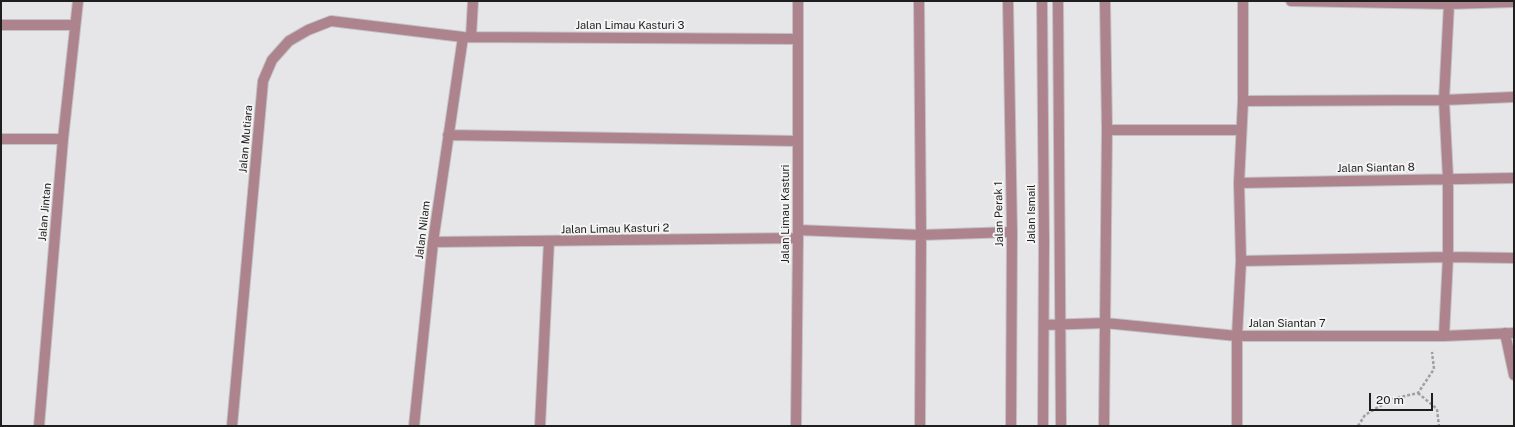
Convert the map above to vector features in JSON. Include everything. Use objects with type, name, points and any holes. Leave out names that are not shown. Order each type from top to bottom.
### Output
[{"type":"street","name":"Jalan Jintan","points":[[39,426],[63,139],[78,1]]},
{"type":"street","name":"Jalan Nilam","points":[[414,426],[433,242],[448,135],[473,1]]},
{"type":"street","name":"Jalan Limau Kasturi","points":[[796,426],[798,1]]},
{"type":"street","points":[[919,1],[921,235],[920,426]]},
{"type":"street","name":"Jalan Perak 1","points":[[1008,1],[1012,232],[1011,426]]},
{"type":"street","name":"Jalan Ismail","points":[[1042,1],[1044,325],[1043,426]]},
{"type":"street","points":[[1058,1],[1061,426]]},
{"type":"street","points":[[1104,426],[1107,130],[1105,1]]},
{"type":"street","points":[[1236,426],[1237,336],[1241,261],[1239,182],[1242,101],[1243,1]]},
{"type":"street","points":[[1291,1],[1449,4],[1514,2]]},
{"type":"street","points":[[1444,336],[1448,257],[1448,178],[1444,100],[1449,4]]},
{"type":"street","name":"Jalan Mutiara","points":[[232,426],[263,81],[272,60],[289,41],[308,30],[331,21],[467,37]]},
{"type":"street","points":[[1,25],[75,25]]},
{"type":"street","name":"Jalan Limau Kasturi 3","points":[[467,37],[797,39]]},
{"type":"street","points":[[1242,101],[1444,100],[1514,97]]},
{"type":"street","points":[[1107,130],[1240,130]]},
{"type":"street","points":[[448,135],[798,141]]},
{"type":"street","points":[[1,139],[63,139]]},
{"type":"street","name":"Jalan Siantan 8","points":[[1239,182],[1514,178]]},
{"type":"street","name":"Jalan Limau Kasturi 2","points":[[433,242],[549,241],[798,234],[921,235],[1012,232]]},
{"type":"street","points":[[540,426],[549,241]]},
{"type":"street","points":[[1241,261],[1448,257],[1514,258]]},
{"type":"street","name":"Jalan Siantan 7","points":[[1044,325],[1105,323],[1237,336],[1444,336],[1510,333]]},
{"type":"street","points":[[1510,333],[1514,375]]},
{"type":"path","points":[[1358,426],[1365,415],[1392,399],[1418,393],[1434,369],[1430,336]]},
{"type":"path","points":[[1418,393],[1437,409],[1438,426]]}]
